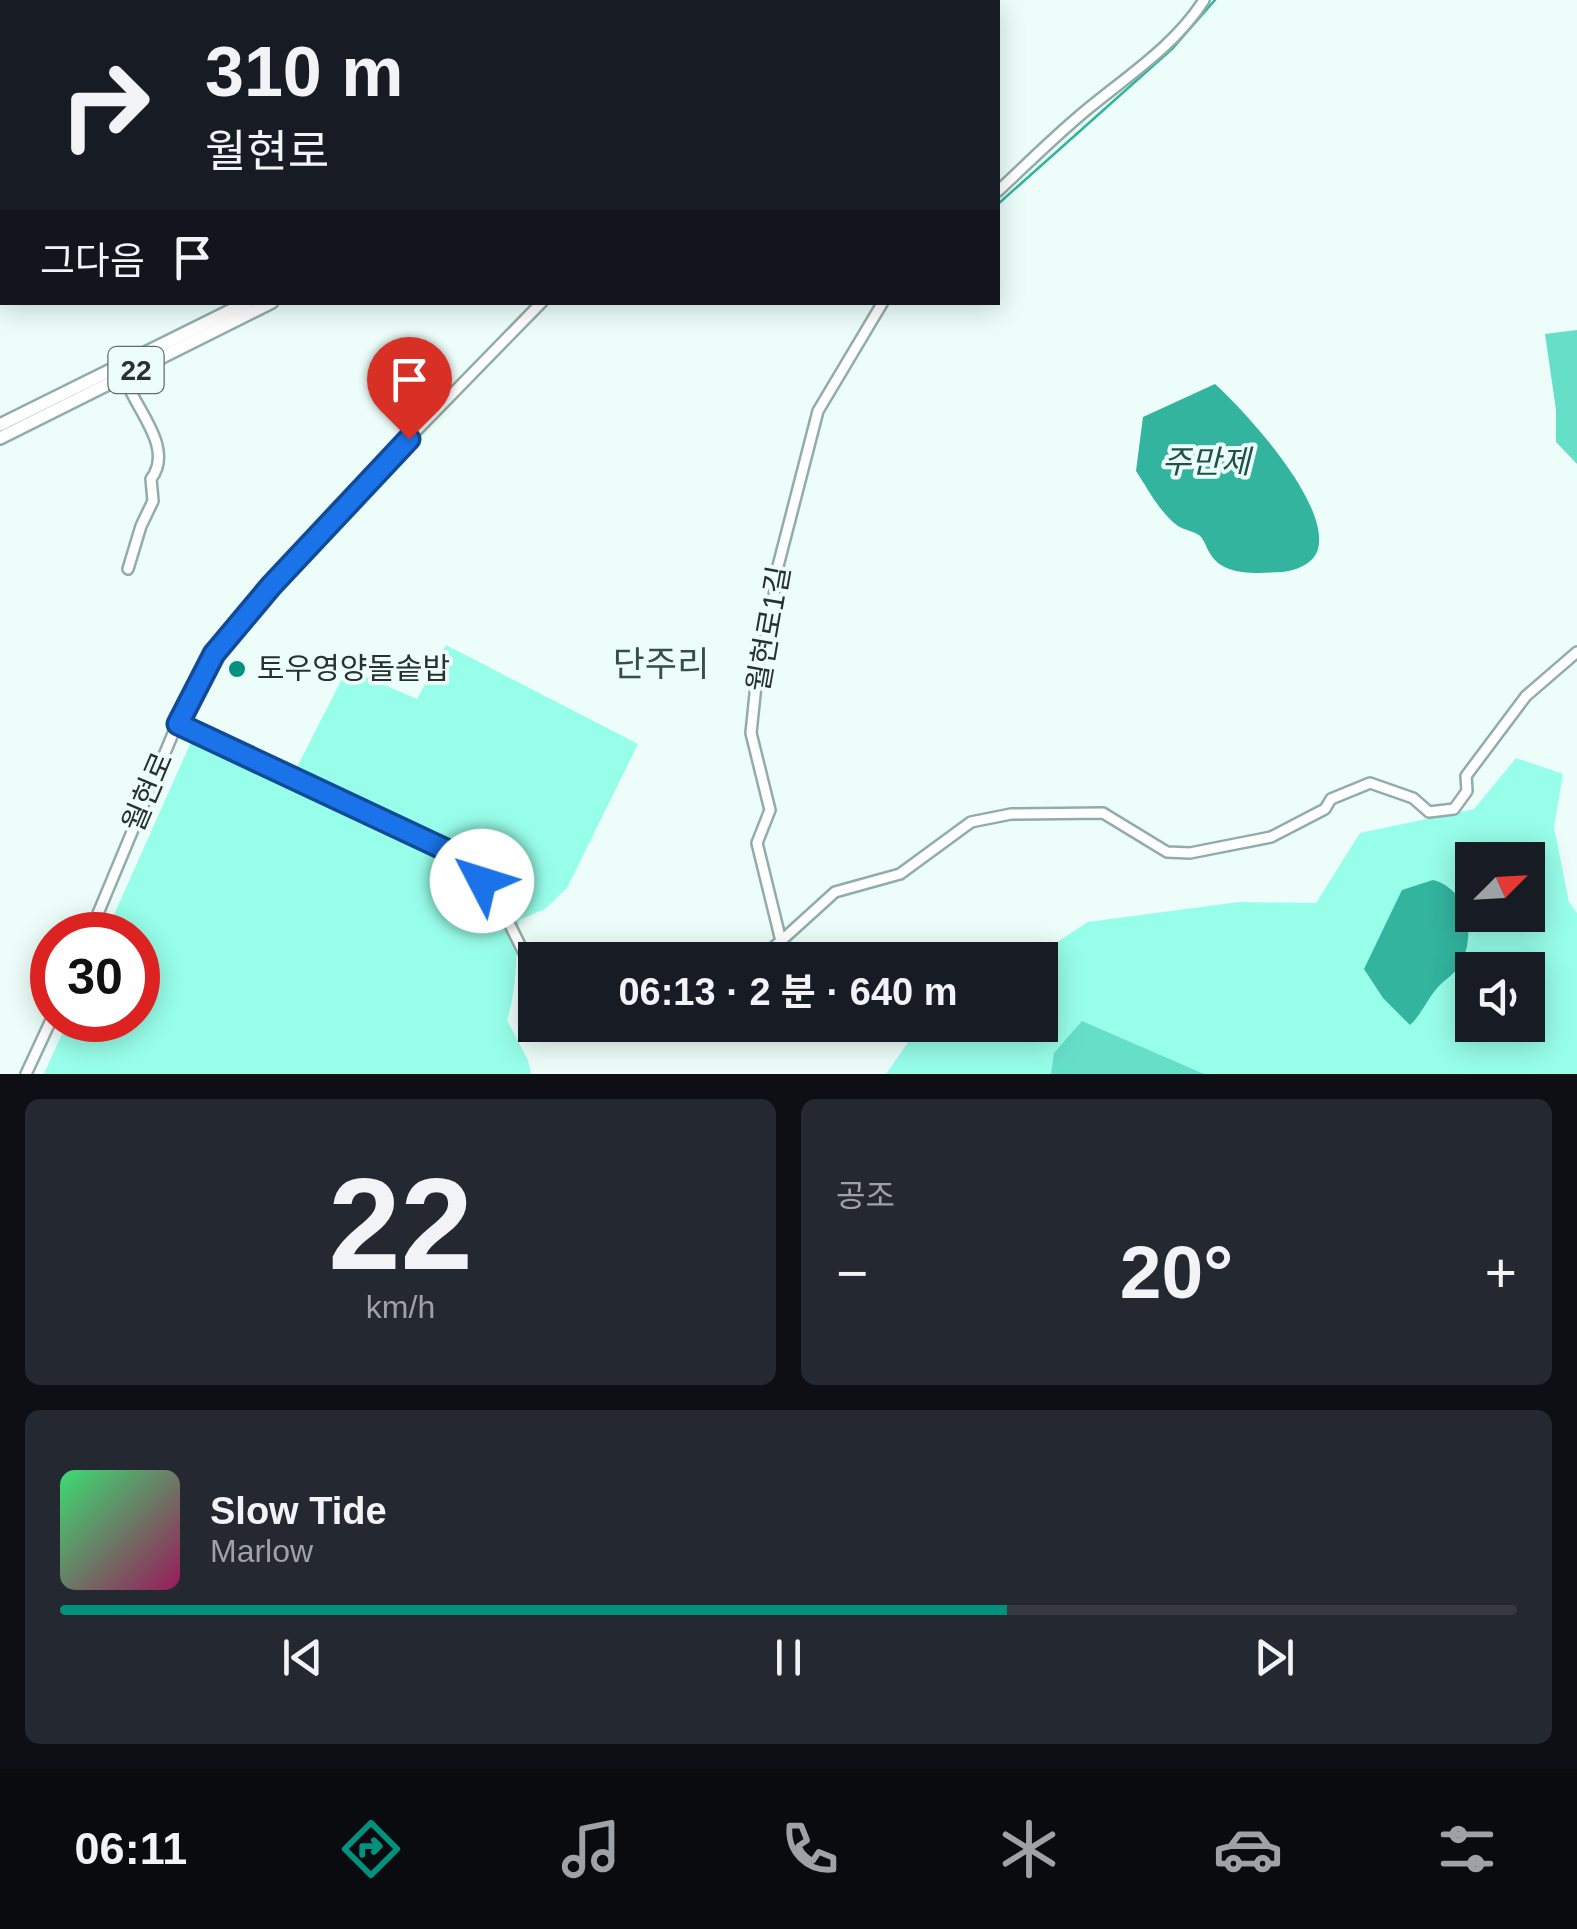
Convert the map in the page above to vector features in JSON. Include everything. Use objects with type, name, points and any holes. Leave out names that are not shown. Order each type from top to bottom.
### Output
[{"type":"main road","name":"22","points":[[0,426],[242,305]]},
{"type":"main road","name":"22","points":[[0,438],[266,305]]},
{"type":"street","points":[[1000,190],[1068,124],[1168,41],[1204,0]]},
{"type":"street","name":"월현로","points":[[99,912],[178,724],[214,654],[381,467],[539,305]]},
{"type":"street","name":"월현로1길","points":[[781,941],[756,843],[770,810],[751,733],[759,656],[770,624],[778,570],[818,410],[881,305]]},
{"type":"street","points":[[126,382],[160,451],[160,468],[152,479],[154,501],[140,526],[128,569]]},
{"type":"street","points":[[781,941],[835,892],[900,874],[971,822],[1011,814],[1103,813],[1167,852],[1190,854],[1271,838],[1325,809],[1331,799],[1370,783],[1414,798],[1429,812],[1454,809],[1467,790],[1466,776],[1526,696],[1577,652]]},
{"type":"street","points":[[178,724],[459,856],[482,881],[518,942]]},
{"type":"street","points":[[26,1074],[41,1042]]},
{"type":"shaded area","points":[[1577,330],[1577,464],[1556,442],[1556,410],[1545,334]]},
{"type":"shaded area","points":[[446,645],[638,744],[567,888],[545,909],[519,920],[515,983],[507,1020],[531,1074],[44,1074],[58,1042],[160,1042],[160,912],[115,912],[199,724],[297,767],[347,669],[417,699]]},
{"type":"shaded area","points":[[1516,758],[1563,774],[1554,827],[1569,902],[1577,913],[1577,1074],[886,1074],[908,1042],[1058,1042],[1057,942],[1088,922],[1239,902],[1316,903],[1360,833],[1474,809]]},
{"type":"shaded area","points":[[1082,1021],[1204,1074],[1051,1074],[1054,1053]]},
{"type":"water","name":"주만제","points":[[1215,384],[1283,460],[1311,508],[1318,530],[1318,549],[1303,566],[1263,573],[1225,567],[1211,555],[1199,535],[1178,526],[1166,514],[1136,471],[1143,417]]},
{"type":"water","points":[[1433,880],[1445,885],[1455,894],[1455,932],[1468,932],[1465,952],[1455,952],[1455,971],[1410,1025],[1383,998],[1364,969],[1402,890]]},
{"type":"waterway","points":[[1000,202],[1173,48],[1215,0]]},
{"type":"place","name":"토우영양돌솥밥","points":[[237,669]]},
{"type":"district","name":"단주리","points":[[661,664]]},
{"type":"route","points":[[409,439],[271,586],[214,654],[178,724],[459,856],[482,881]]}]
